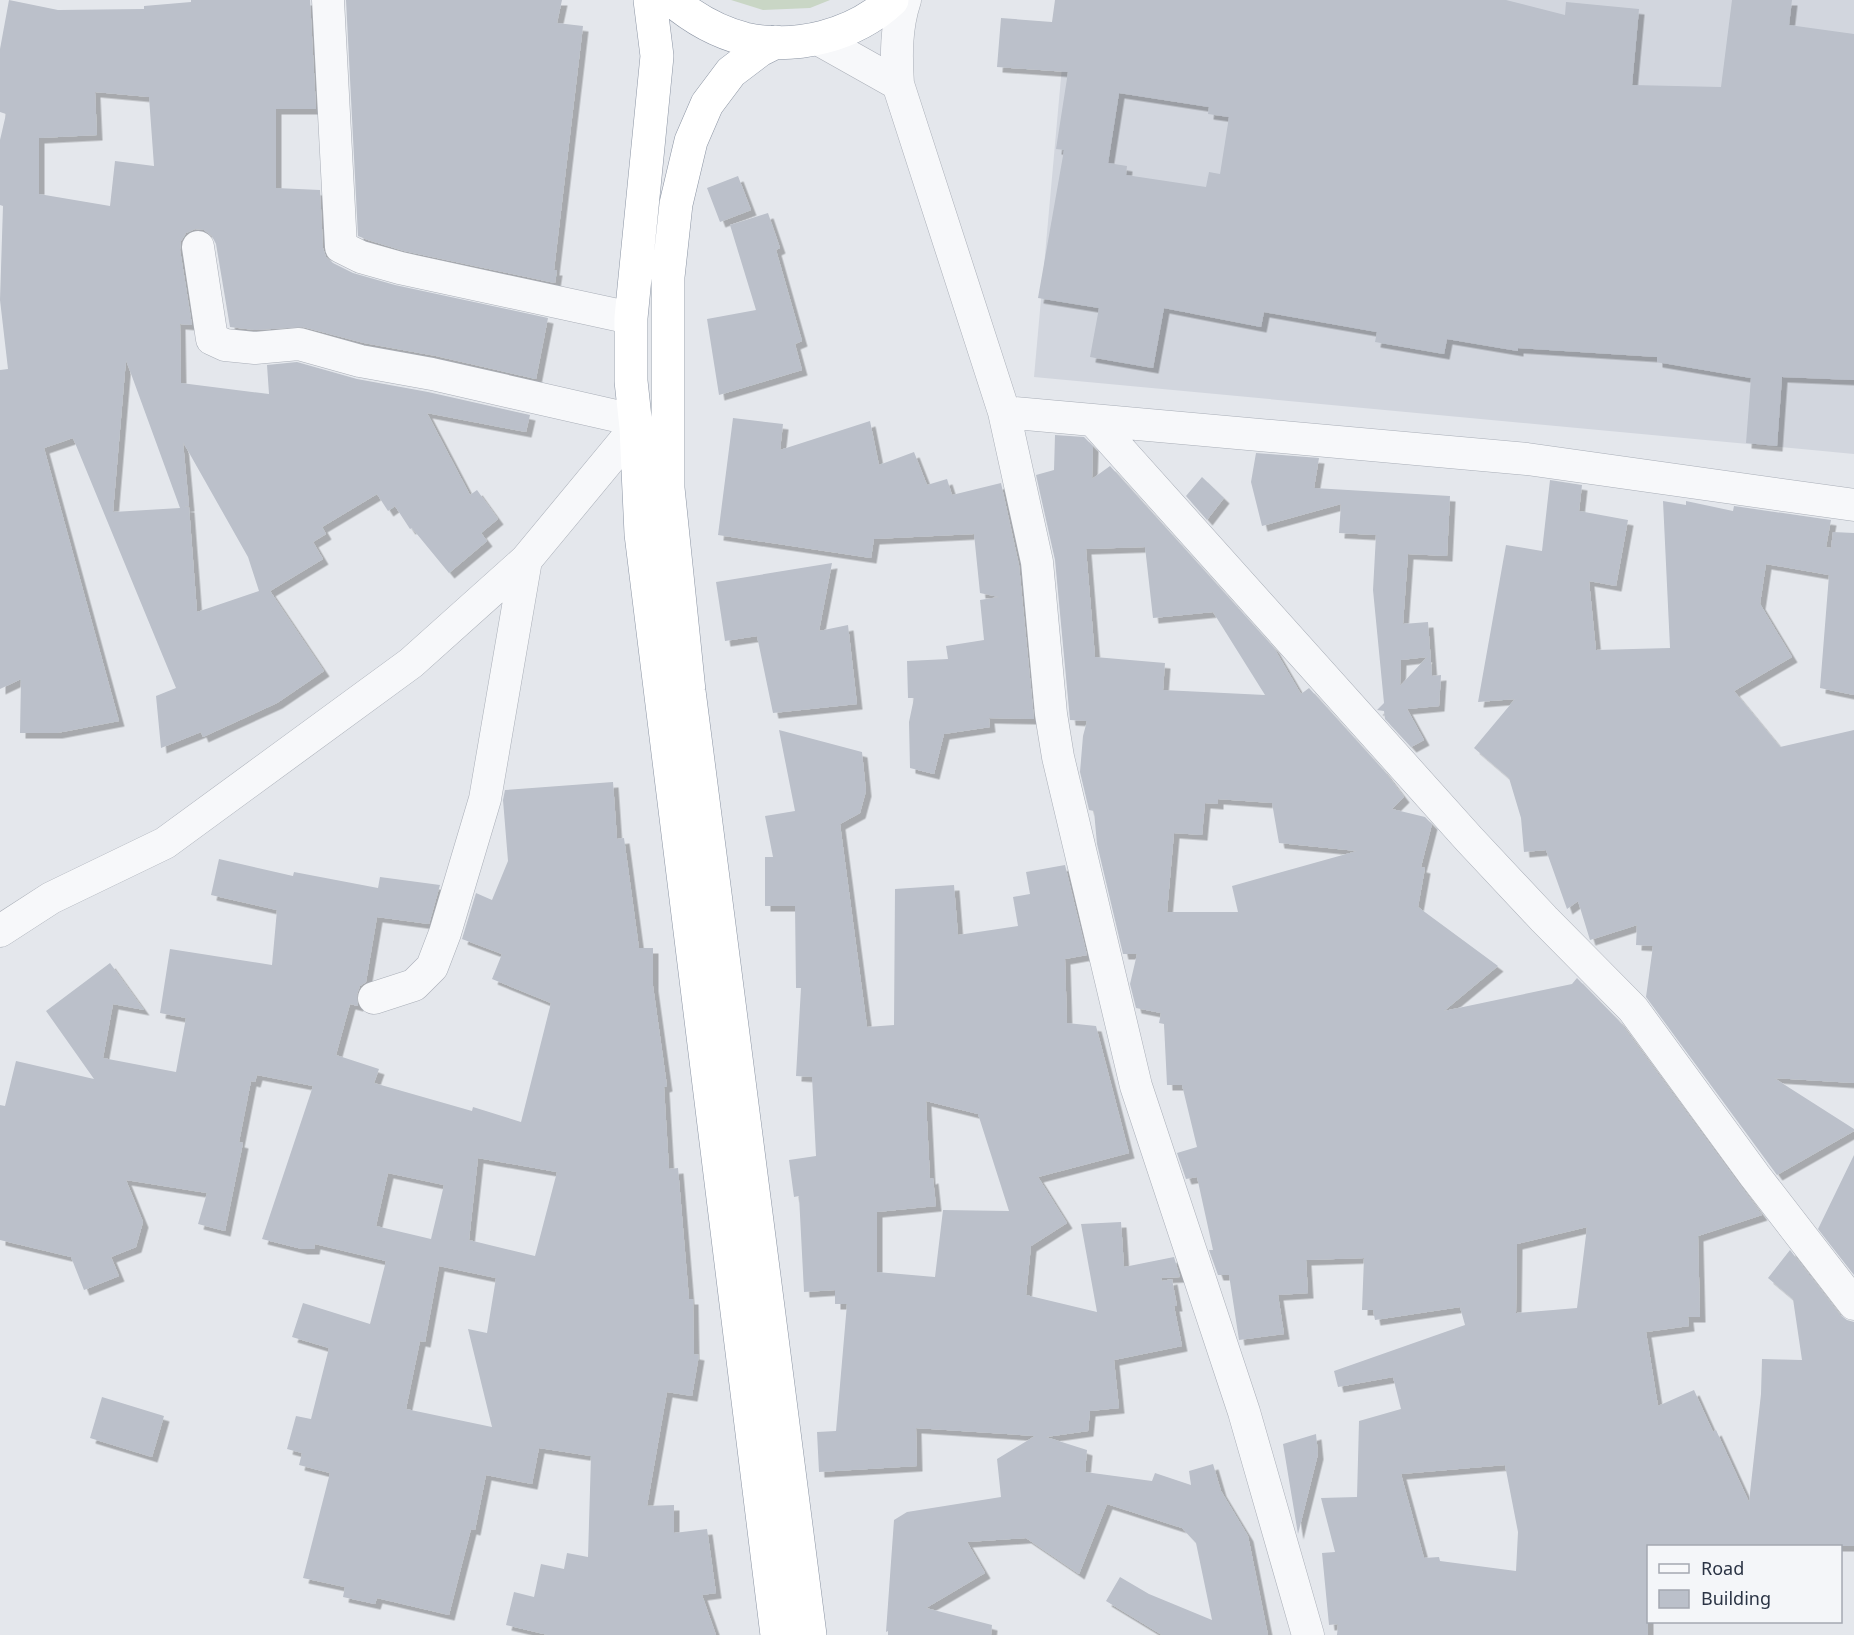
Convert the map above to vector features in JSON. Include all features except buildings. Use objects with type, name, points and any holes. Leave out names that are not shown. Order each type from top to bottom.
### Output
[{"type":"highway","points":[[650,0],[657,57],[631,318],[631,381],[641,534],[777,1635]]},
{"type":"highway","points":[[672,0],[688,14],[716,29],[745,39],[776,42],[818,39],[853,27],[884,8],[892,0]]},
{"type":"highway","points":[[776,42],[760,50],[731,72],[707,104],[691,141],[676,204],[668,277],[668,488],[689,691],[810,1635]]},
{"type":"street","points":[[328,0],[341,247],[361,257],[400,268],[631,318]]},
{"type":"street","points":[[904,0],[896,55],[898,84],[1004,412],[1037,562],[1058,758],[1136,1086],[1244,1412],[1308,1635]]},
{"type":"street","points":[[818,39],[898,84]]},
{"type":"street","points":[[0,931],[51,898],[165,843],[411,663],[526,560],[635,424],[432,374],[360,361],[299,344],[255,348],[225,345],[212,339],[198,247]]},
{"type":"street","points":[[1004,412],[1527,459],[1854,505]]},
{"type":"street","points":[[1094,421],[1461,831],[1544,919],[1634,1009],[1755,1176],[1854,1304]]},
{"type":"street","points":[[374,998],[414,985],[432,967],[445,933],[485,799],[526,560]]},
{"type":"shaded area","points":[[1068,0],[1854,0],[1854,454],[1034,377]]},
{"type":"green space","points":[[731,0],[830,0],[810,8],[763,10]]}]
